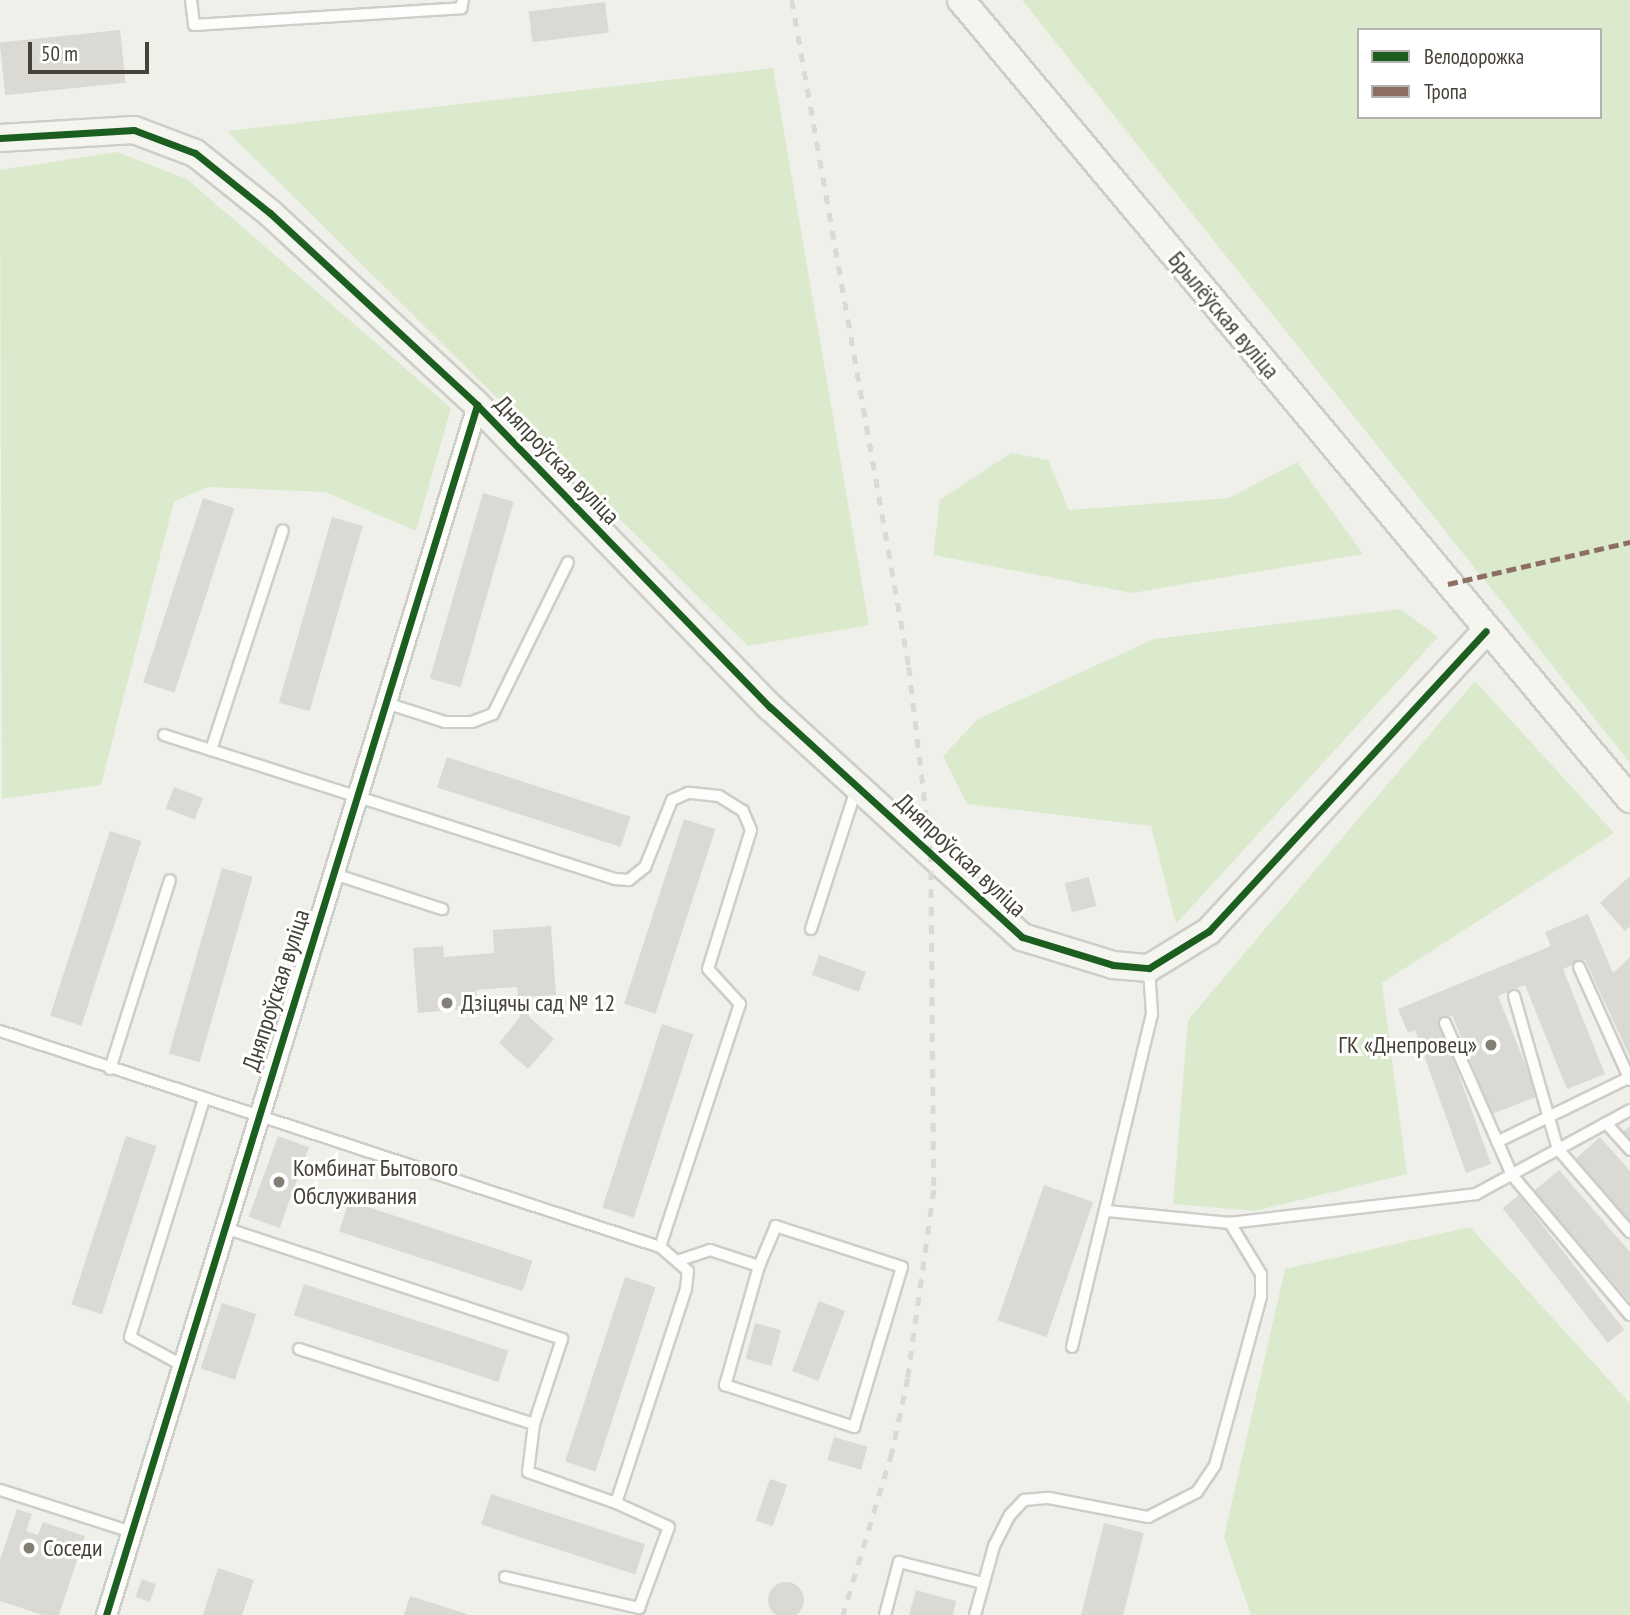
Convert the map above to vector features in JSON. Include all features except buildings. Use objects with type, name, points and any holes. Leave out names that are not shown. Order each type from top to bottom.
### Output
[{"type":"street","name":"Брылёўская вуліца","points":[[961,0],[1486,631]]},
{"type":"street","points":[[0,138],[134,130],[195,153],[271,213],[477,405]]},
{"type":"street","name":"Дняпроўская вуліца","points":[[106,1615],[257,1112],[334,874],[477,405],[770,707],[1022,937],[1113,965],[1149,968]]},
{"type":"street","points":[[1149,968],[1209,931],[1486,631],[1630,799]]},
{"type":"lane","points":[[191,0],[194,25],[461,8],[463,0]]},
{"type":"lane","points":[[211,750],[283,530]]},
{"type":"lane","points":[[386,703],[445,722],[472,722],[493,714],[568,562]]},
{"type":"lane","points":[[164,735],[629,880],[645,867],[672,800],[688,793],[719,796],[743,811],[751,830],[708,969],[740,1004],[660,1247]]},
{"type":"lane","points":[[811,929],[857,786]]},
{"type":"lane","points":[[334,874],[442,909]]},
{"type":"lane","points":[[110,1069],[170,880]]},
{"type":"lane","points":[[1497,1142],[1629,1079],[1579,967]]},
{"type":"lane","points":[[1072,1347],[1108,1211],[1152,1014],[1149,968]]},
{"type":"lane","points":[[1514,996],[1558,1149],[1630,1232]]},
{"type":"lane","points":[[1445,1023],[1512,1175],[1630,1315]]},
{"type":"lane","points":[[0,1031],[204,1100],[257,1112],[660,1247],[680,1260],[688,1271],[686,1289],[616,1503]]},
{"type":"lane","points":[[182,1364],[130,1337],[204,1100]]},
{"type":"lane","points":[[1108,1211],[1230,1223],[1476,1194],[1630,1110]]},
{"type":"lane","points":[[1606,1123],[1630,1150]]},
{"type":"lane","points":[[975,1615],[994,1546],[1010,1515],[1024,1500],[1049,1498],[1148,1517],[1197,1492],[1209,1474],[1261,1297],[1261,1274],[1230,1223]]},
{"type":"lane","points":[[776,1226],[902,1267],[854,1427],[725,1385],[759,1266],[776,1226]]},
{"type":"lane","points":[[222,1227],[562,1339],[534,1424],[528,1472],[616,1503],[669,1527],[639,1608],[505,1577]]},
{"type":"lane","points":[[680,1260],[710,1250],[759,1266]]},
{"type":"lane","points":[[299,1349],[534,1424]]},
{"type":"lane","points":[[0,1490],[132,1532]]},
{"type":"lane","points":[[885,1615],[899,1562],[983,1583]]},
{"type":"green space","points":[[1022,0],[1630,0],[1630,763]]},
{"type":"green space","points":[[773,68],[869,625],[748,646],[227,131]]},
{"type":"green space","points":[[117,152],[187,179],[451,408],[416,531],[325,492],[207,487],[174,502],[101,785],[2,799],[0,170]]},
{"type":"green space","points":[[1011,453],[1048,460],[1069,510],[1229,498],[1297,462],[1363,554],[1132,593],[933,555],[940,500]]},
{"type":"green space","points":[[1401,609],[1438,637],[1176,924],[1151,826],[967,804],[943,756],[978,719],[1154,639]]},
{"type":"green space","points":[[1475,681],[1614,833],[1382,983],[1407,1174],[1254,1211],[1173,1204],[1188,1020]]},
{"type":"green space","points":[[1470,1227],[1630,1403],[1630,1615],[1251,1615],[1224,1537],[1285,1269]]},
{"type":"railway","points":[[792,0],[909,667],[931,853],[934,1190],[908,1378],[892,1453],[843,1615]]},
{"type":"marked path","points":[[1448,584],[1630,542]]},
{"type":"cycle path","points":[[0,138],[134,130],[195,153],[270,213],[477,405],[770,707],[1022,937],[1113,965],[1149,968],[1209,931],[1486,631]]},
{"type":"cycle path","points":[[106,1615],[477,405]]},
{"type":"place","name":"Дзіцячы сад № 12","points":[[447,1003]]},
{"type":"place","name":"ГК «Днепровец»","points":[[1491,1045]]},
{"type":"place","name":"Комбинат Бытового Обслуживания","points":[[279,1182]]},
{"type":"place","name":"Соседи","points":[[29,1548]]}]
